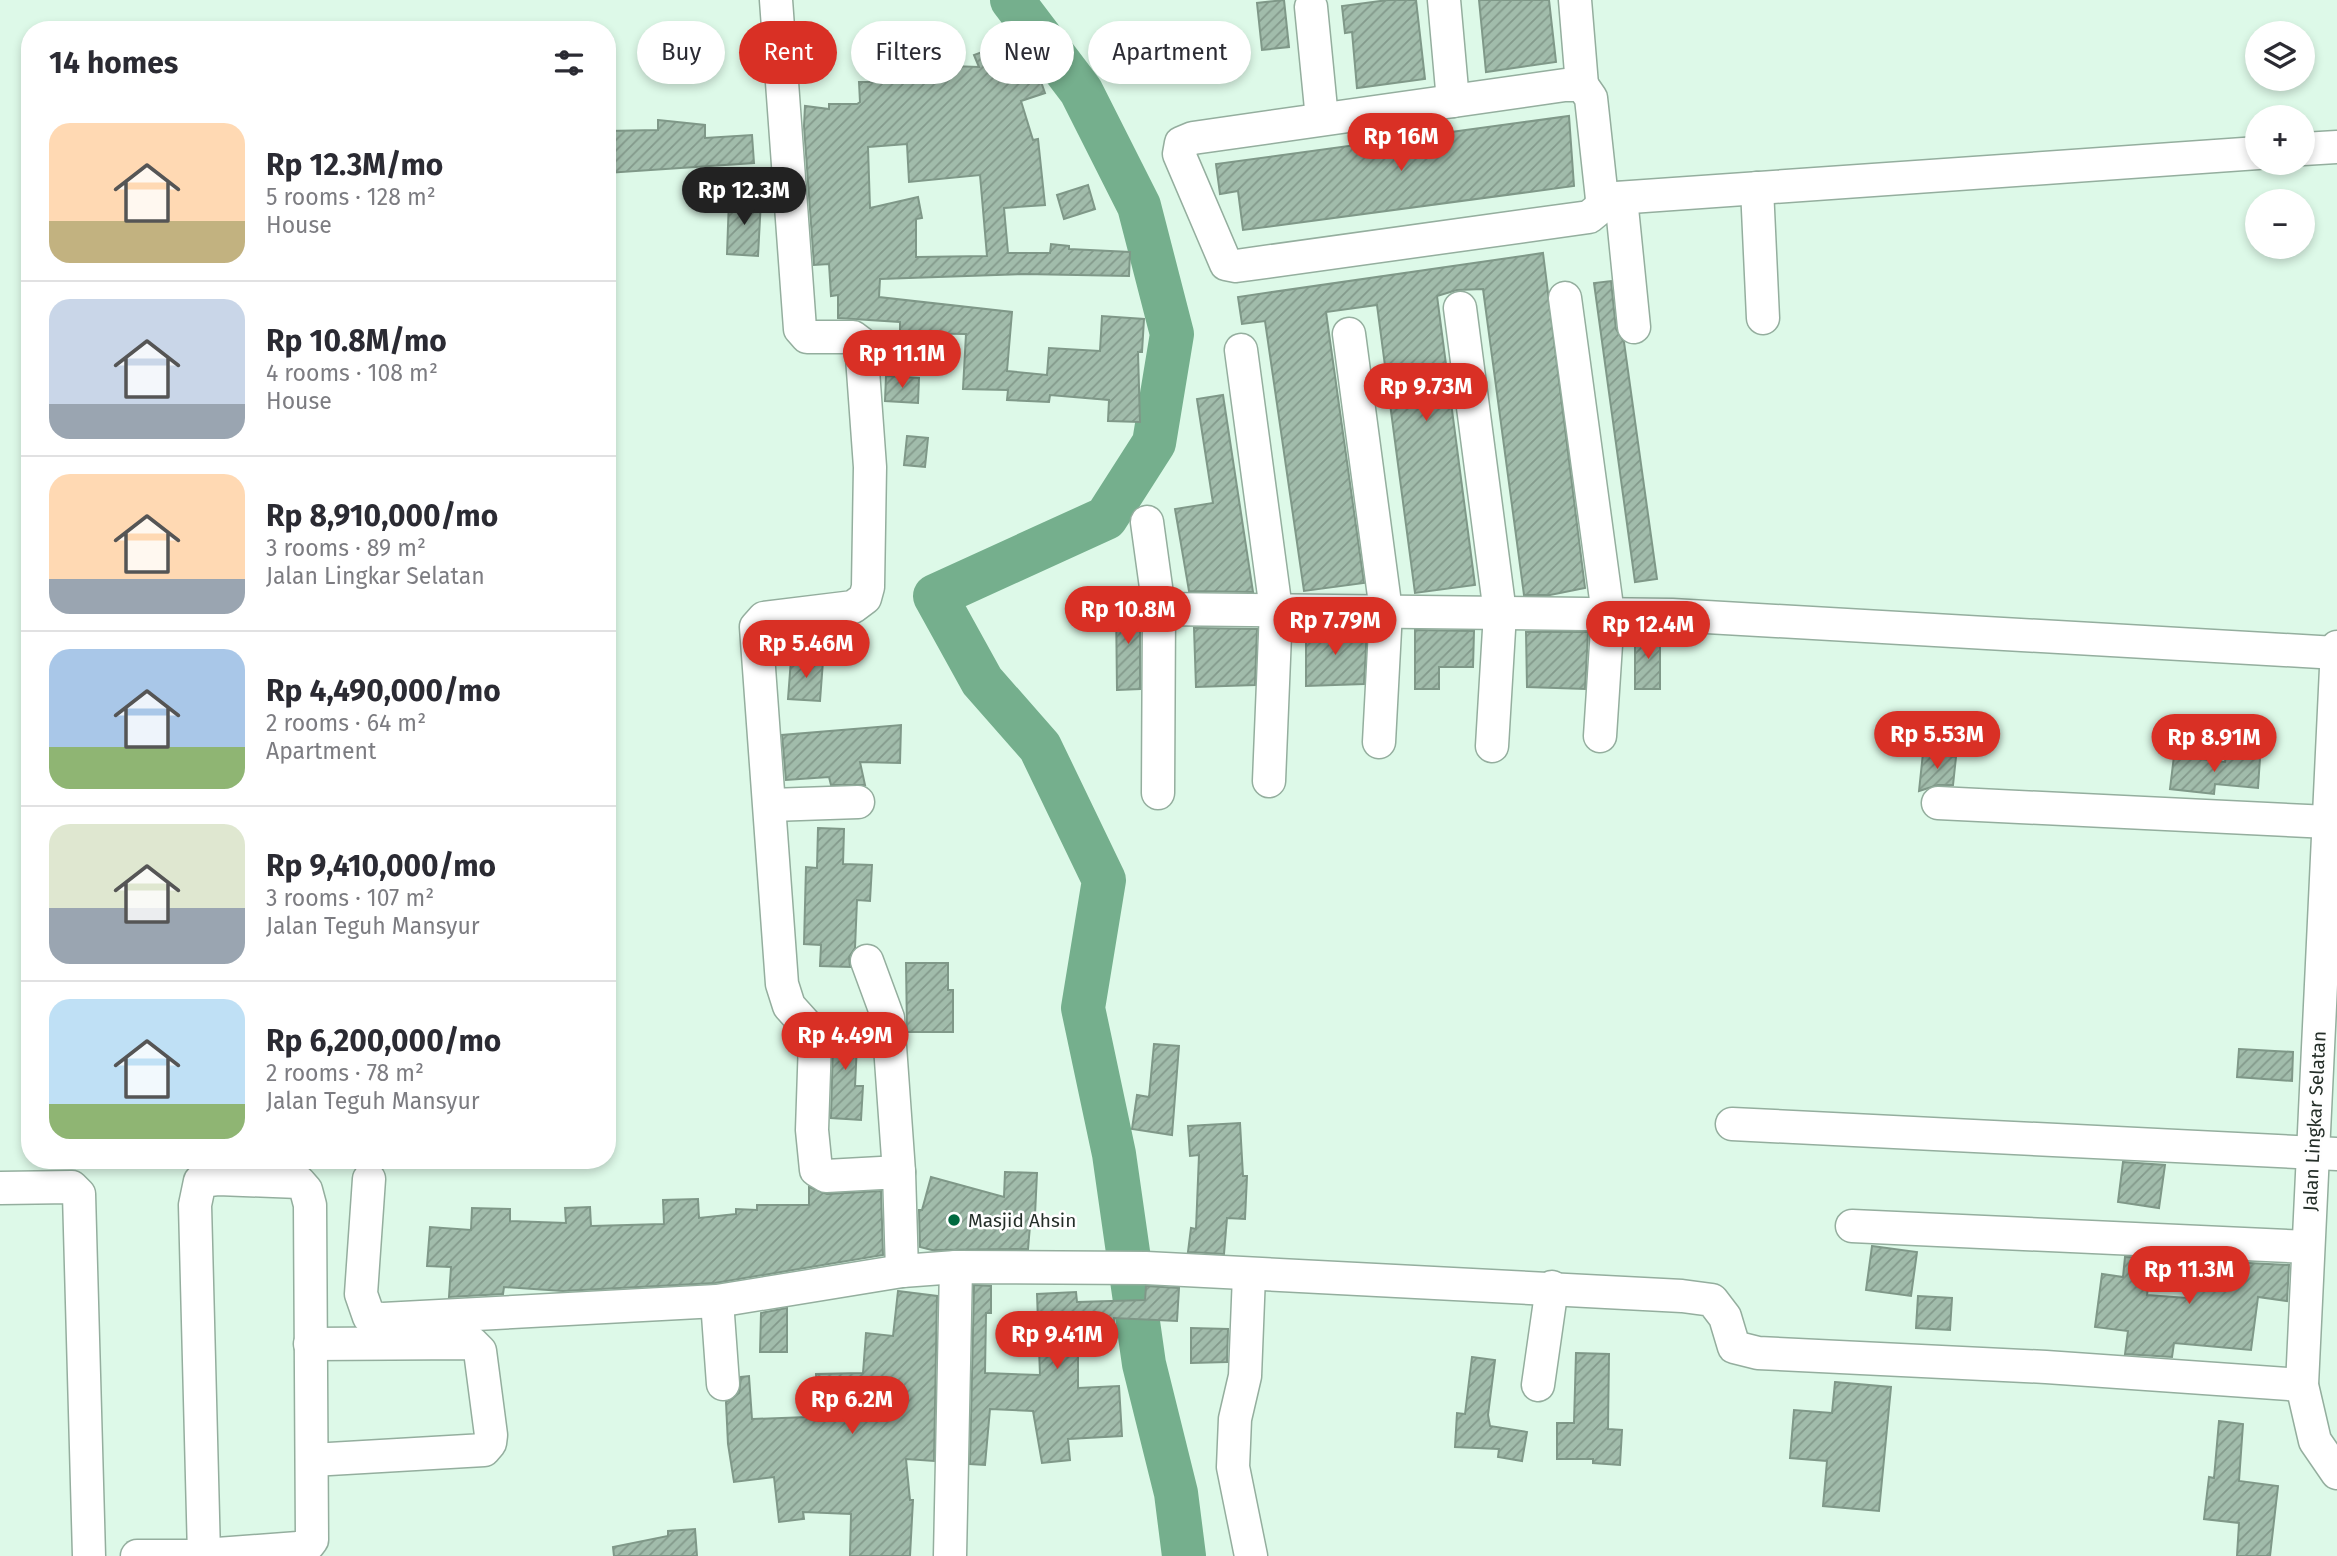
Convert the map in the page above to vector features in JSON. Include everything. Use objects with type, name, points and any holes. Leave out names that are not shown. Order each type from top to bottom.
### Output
[{"type":"street","points":[[776,0],[800,329],[807,337],[853,337],[861,345],[868,430],[870,515],[868,587],[862,601],[849,607],[765,618],[756,627],[783,992],[793,1013],[810,1030],[816,1046],[812,1094],[815,1168],[826,1176],[899,1172]]},
{"type":"street","points":[[1444,0],[1453,101]]},
{"type":"street","points":[[1575,0],[1583,85],[1591,98],[1612,198],[1633,327]]},
{"type":"street","points":[[1311,7],[1322,119]]},
{"type":"street","points":[[1583,85],[1193,138],[1181,143],[1178,154],[1226,264],[1236,266],[1589,217],[1612,198],[2245,154]]},
{"type":"street","points":[[2315,148],[2337,147]]},
{"type":"street","points":[[1757,188],[1763,318]]},
{"type":"street","points":[[1565,298],[1608,614],[1600,736]]},
{"type":"street","points":[[1460,308],[1500,613],[1492,746]]},
{"type":"street","points":[[1349,334],[1386,611],[1379,742]]},
{"type":"street","points":[[1241,350],[1276,610],[1269,781]]},
{"type":"street","points":[[1147,522],[1159,609],[1158,793]]},
{"type":"street","points":[[1159,609],[1608,614],[2337,653]]},
{"type":"street","name":"Jalan Lingkar Selatan","points":[[2337,647],[2329,822],[2325,1154],[2308,1247],[2302,1385],[2315,1441],[2337,1473]]},
{"type":"street","points":[[771,805],[858,802]]},
{"type":"street","points":[[1938,803],[2329,822]]},
{"type":"street","points":[[867,961],[888,1018],[899,1172],[902,1271]]},
{"type":"street","points":[[1732,1124],[2325,1154]]},
{"type":"street","points":[[369,1179],[361,1294],[369,1317],[383,1319],[717,1301],[902,1271],[956,1267],[1146,1268],[1249,1275],[1552,1287],[1712,1300],[1725,1317],[1734,1347],[1758,1353],[2046,1367],[2302,1385]]},
{"type":"street","points":[[137,1556],[204,1555],[298,1548],[309,1544],[312,1460],[310,1205],[304,1186],[287,1180],[200,1181],[195,1205],[204,1555]]},
{"type":"street","points":[[0,1188],[72,1187],[79,1194],[89,1556]]},
{"type":"street","points":[[1852,1226],[2308,1247]]},
{"type":"street","points":[[950,1556],[956,1267]]},
{"type":"street","points":[[1249,1275],[1245,1367],[1235,1419],[1233,1467],[1251,1556]]},
{"type":"street","points":[[1538,1385],[1552,1287]]},
{"type":"street","points":[[717,1301],[723,1384]]},
{"type":"street","points":[[310,1344],[472,1343],[480,1351],[491,1435],[490,1443],[484,1450],[312,1460]]},
{"type":"building","points":[[1284,0],[1289,47],[1262,50],[1257,3]]},
{"type":"building","points":[[1388,0],[1416,0],[1425,79],[1357,88],[1352,32],[1345,33],[1342,6]]},
{"type":"building","points":[[1479,0],[1549,0],[1556,62],[1486,72]]},
{"type":"building","points":[[980,53],[980,84],[1042,84],[1045,93],[1021,101],[1033,140],[1038,139],[1045,205],[1004,208],[1008,253],[1050,253],[1051,244],[1069,246],[1069,249],[1130,252],[1129,276],[1024,274],[880,279],[879,297],[1012,312],[1007,371],[1047,375],[1049,348],[1100,351],[1102,316],[1144,319],[1142,352],[1138,352],[1140,422],[1108,421],[1109,400],[1050,395],[1049,402],[1007,400],[1008,390],[963,389],[966,334],[900,333],[900,322],[838,318],[838,295],[831,296],[829,264],[814,265],[804,126],[805,106],[829,109],[829,104],[857,104],[860,102],[859,84],[966,84],[966,67],[979,67],[974,55]],"holes":[[[907,144],[909,182],[980,175],[987,256],[916,257],[916,219],[922,218],[918,197],[870,208],[868,147]]]},
{"type":"building","points":[[1569,116],[1574,186],[1243,230],[1238,191],[1220,194],[1216,164]]},
{"type":"building","points":[[658,120],[705,125],[705,138],[752,135],[754,163],[616,172],[616,131],[658,130]]},
{"type":"building","points":[[1088,185],[1095,209],[1064,219],[1057,195]]},
{"type":"building","points":[[729,199],[761,200],[758,256],[727,254]]},
{"type":"building","points":[[1543,253],[1585,588],[1550,595],[1524,595],[1483,289],[1457,290],[1437,296],[1475,585],[1415,593],[1377,305],[1326,312],[1364,583],[1304,591],[1265,321],[1242,324],[1238,297]]},
{"type":"building","points":[[1611,281],[1616,329],[1624,342],[1657,579],[1635,582],[1594,283]]},
{"type":"building","points":[[886,376],[919,378],[918,403],[885,401]]},
{"type":"building","points":[[1223,395],[1253,592],[1189,591],[1175,509],[1213,503],[1197,399]]},
{"type":"building","points":[[907,436],[928,438],[925,467],[904,465]]},
{"type":"building","points":[[1116,604],[1140,604],[1140,689],[1117,690]]},
{"type":"building","points":[[1194,628],[1257,629],[1255,685],[1196,687]]},
{"type":"building","points":[[1306,629],[1367,630],[1364,684],[1306,686]]},
{"type":"building","points":[[1415,630],[1474,631],[1473,667],[1439,667],[1439,689],[1415,689]]},
{"type":"building","points":[[1526,632],[1588,632],[1585,689],[1527,687]]},
{"type":"building","points":[[1635,633],[1660,633],[1660,689],[1635,689]]},
{"type":"building","points":[[791,659],[823,661],[820,701],[788,699]]},
{"type":"building","points":[[901,725],[900,763],[860,762],[865,785],[831,785],[829,777],[786,780],[782,735]]},
{"type":"building","points":[[1923,753],[1956,757],[1953,785],[1938,785],[1919,791]]},
{"type":"building","points":[[2226,755],[2260,758],[2258,788],[2215,784],[2214,794],[2170,789],[2174,756],[2225,762]]},
{"type":"building","points":[[818,828],[844,829],[843,864],[872,865],[870,901],[857,900],[855,948],[849,957],[850,967],[820,966],[821,945],[804,944],[806,867],[817,868]]},
{"type":"building","points":[[906,963],[948,963],[948,990],[953,990],[953,1032],[907,1032]]},
{"type":"building","points":[[827,1021],[858,1023],[855,1086],[863,1086],[861,1120],[831,1118],[833,1042]]},
{"type":"building","points":[[1154,1044],[1179,1046],[1172,1135],[1132,1129],[1137,1095],[1149,1097]]},
{"type":"building","points":[[2239,1049],[2293,1052],[2292,1081],[2237,1077]]},
{"type":"building","points":[[1240,1123],[1243,1176],[1247,1176],[1245,1219],[1227,1218],[1224,1254],[1188,1252],[1191,1228],[1196,1229],[1199,1155],[1190,1156],[1188,1126]]},
{"type":"building","points":[[2123,1162],[2165,1165],[2159,1208],[2118,1202]]},
{"type":"building","points":[[1005,1172],[1037,1173],[1035,1215],[1031,1214],[1028,1249],[932,1250],[920,1247],[919,1210],[922,1210],[931,1177],[1004,1197]]},
{"type":"building","points":[[809,1187],[827,1194],[881,1191],[883,1255],[715,1283],[563,1291],[504,1287],[503,1294],[449,1297],[451,1267],[427,1266],[430,1227],[471,1230],[472,1208],[510,1209],[510,1221],[566,1223],[565,1208],[590,1207],[591,1226],[664,1224],[663,1200],[698,1199],[699,1218],[736,1214],[736,1209],[757,1210],[757,1205],[809,1205]]},
{"type":"building","points":[[1872,1246],[1917,1252],[1911,1296],[1866,1290]]},
{"type":"building","points":[[2125,1257],[2152,1258],[2147,1295],[2187,1298],[2191,1260],[2289,1265],[2287,1301],[2258,1297],[2251,1350],[2174,1343],[2172,1357],[2125,1354],[2128,1331],[2095,1327],[2102,1274],[2123,1277]]},
{"type":"building","points":[[974,1285],[991,1286],[991,1313],[986,1313],[985,1373],[1040,1375],[1037,1294],[1076,1292],[1077,1302],[1145,1300],[1146,1286],[1179,1288],[1177,1321],[1114,1318],[1115,1333],[1078,1334],[1078,1388],[1119,1386],[1122,1436],[1068,1439],[1070,1460],[1042,1463],[1033,1411],[990,1409],[985,1465],[970,1464]]},
{"type":"building","points":[[898,1291],[937,1296],[934,1461],[906,1459],[910,1500],[913,1500],[910,1556],[850,1556],[851,1514],[803,1512],[804,1519],[779,1522],[774,1477],[734,1482],[728,1444],[726,1402],[739,1393],[741,1377],[749,1376],[752,1419],[808,1417],[808,1397],[817,1397],[816,1374],[863,1373],[866,1333],[893,1336]]},
{"type":"building","points":[[1918,1296],[1952,1298],[1950,1330],[1916,1328]]},
{"type":"building","points":[[787,1308],[787,1352],[760,1352],[761,1313]]},
{"type":"building","points":[[1191,1328],[1228,1329],[1227,1362],[1191,1363]]},
{"type":"building","points":[[1576,1353],[1609,1354],[1608,1429],[1622,1430],[1620,1465],[1593,1463],[1593,1459],[1557,1459],[1557,1423],[1574,1423]]},
{"type":"building","points":[[1472,1357],[1495,1360],[1488,1415],[1490,1426],[1527,1432],[1522,1461],[1498,1457],[1499,1449],[1455,1447],[1457,1413],[1465,1414]]},
{"type":"building","points":[[1835,1382],[1891,1387],[1879,1511],[1823,1506],[1827,1461],[1790,1458],[1794,1410],[1832,1413]]},
{"type":"building","points":[[2219,1421],[2243,1424],[2239,1481],[2278,1486],[2270,1556],[2237,1556],[2239,1523],[2204,1519],[2209,1477],[2214,1478]]},
{"type":"building","points":[[695,1529],[697,1556],[614,1556],[613,1547],[668,1536],[668,1531]]},
{"type":"waterway","points":[[1012,0],[1081,91],[1139,206],[1172,334],[1154,443],[1106,518],[935,596],[982,681],[1040,747],[1104,880],[1083,1008],[1114,1154],[1144,1364],[1176,1493],[1184,1556]]},
{"type":"place","name":"Masjid Ahsin","points":[[954,1220]]}]
